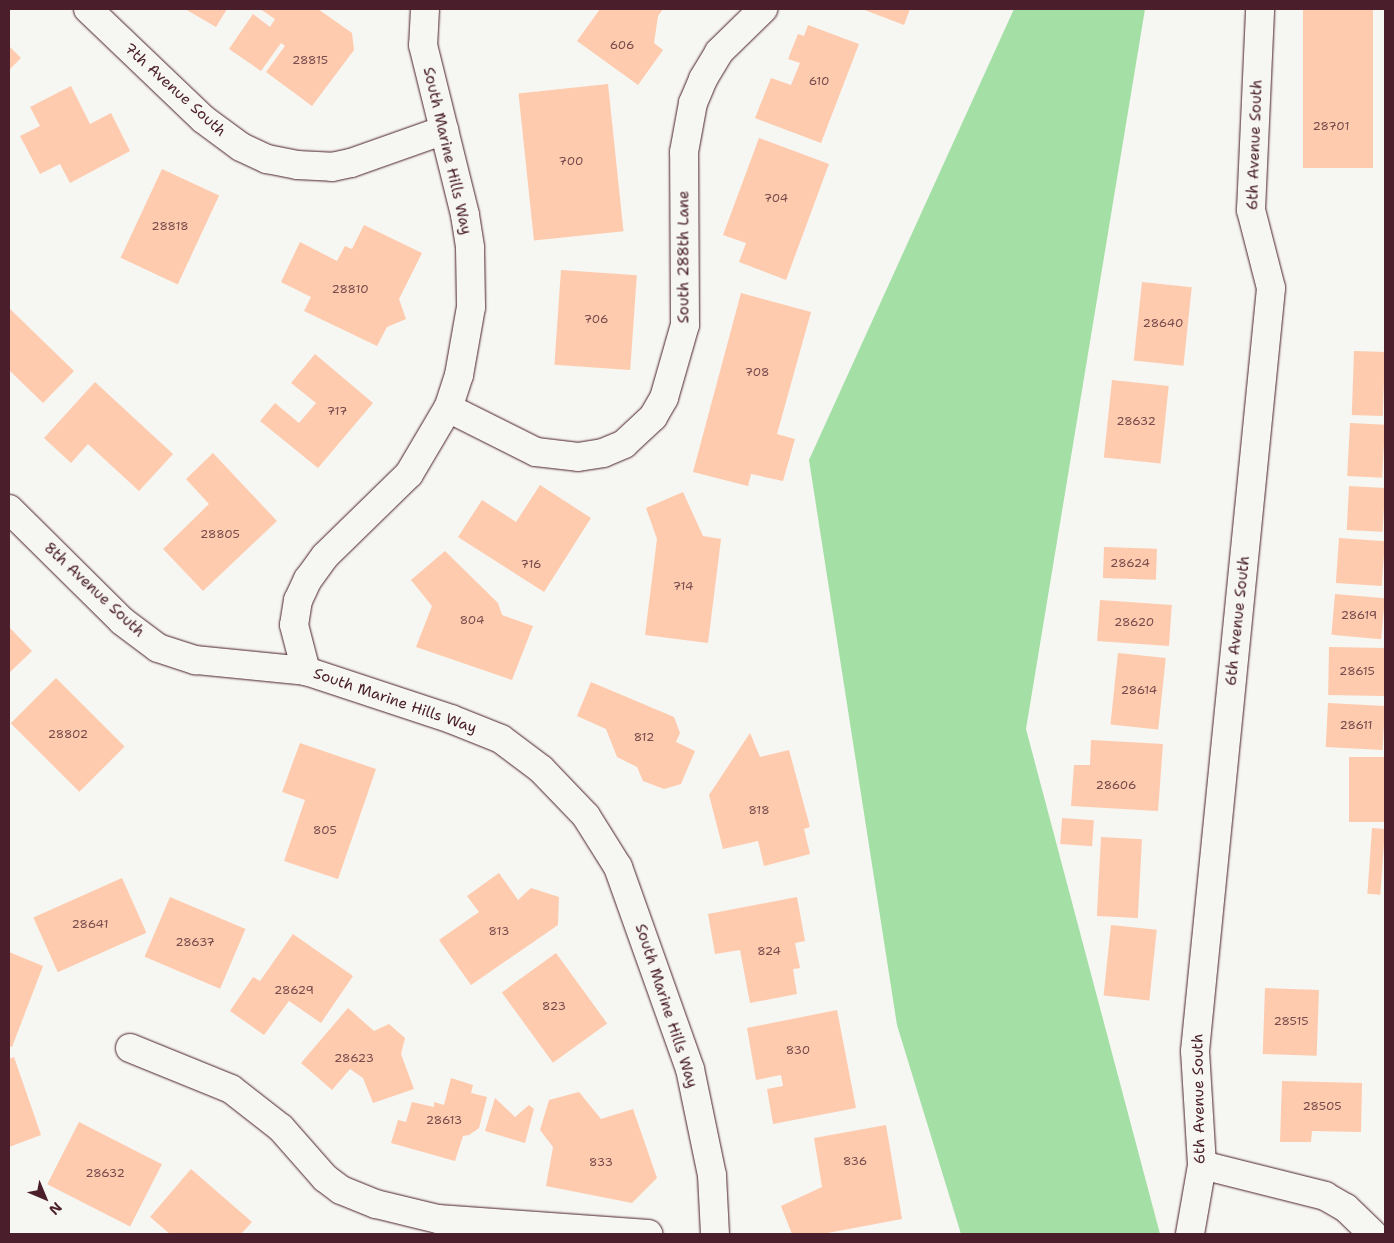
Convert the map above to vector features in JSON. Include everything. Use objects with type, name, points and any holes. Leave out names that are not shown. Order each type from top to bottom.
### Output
[{"type":"street","name":"7th Avenue South","points":[[88,9],[203,119],[230,140],[267,159],[297,165],[332,167],[351,163],[444,130]]},
{"type":"street","name":"South Marine Hills Way","points":[[425,9],[422,45],[465,215],[472,279],[467,332],[459,376],[448,408],[408,474],[325,556],[308,579],[298,600],[294,625],[306,671],[451,718],[501,739],[541,769],[586,816],[618,867],[690,1068],[712,1175],[715,1234]]},
{"type":"street","name":"South 288th Lane","points":[[448,408],[536,452],[578,457],[603,453],[624,444],[653,417],[667,390],[685,325],[684,152],[693,103],[703,79],[719,52],[763,9]]},
{"type":"street","name":"6th Avenue South","points":[[1190,1234],[1202,1165],[1195,1052],[1272,288],[1251,210],[1260,9]]},
{"type":"street","name":"8th Avenue South","points":[[9,509],[122,621],[158,648],[196,660],[306,671]]},
{"type":"street","points":[[130,1048],[231,1089],[281,1128],[325,1178],[341,1190],[376,1204],[438,1219],[648,1234]]},
{"type":"street","points":[[1202,1165],[1325,1196],[1346,1208],[1373,1234]]},
{"type":"green space","points":[[1014,9],[1145,9],[1026,729],[1160,1234],[961,1234],[897,1025],[809,460]]},
{"type":"building","points":[[185,9],[227,9],[216,27]]},
{"type":"building","points":[[260,9],[318,9],[352,33],[354,50],[312,106],[266,72],[285,46],[281,43],[261,71],[229,49],[253,14],[270,27],[275,19]]},
{"type":"building","points":[[600,9],[663,9],[658,16],[654,43],[663,50],[638,85],[577,41]]},
{"type":"building","points":[[862,9],[910,9],[904,25]]},
{"type":"building","points":[[1303,9],[1373,9],[1373,168],[1303,168]]},
{"type":"building","points":[[808,25],[859,44],[821,143],[755,118],[771,78],[791,85],[800,63],[788,59],[798,34],[804,36]]},
{"type":"building","points":[[9,46],[21,58],[9,70]]},
{"type":"building","points":[[608,84],[623,231],[534,241],[518,93]]},
{"type":"building","points":[[71,86],[90,124],[111,113],[130,151],[70,183],[60,164],[40,174],[20,136],[40,126],[30,107]]},
{"type":"building","points":[[759,138],[829,164],[786,280],[739,262],[746,243],[723,235]]},
{"type":"building","points":[[162,169],[219,196],[178,284],[121,258]]},
{"type":"building","points":[[364,225],[422,253],[399,299],[406,319],[387,327],[377,346],[304,311],[311,297],[281,282],[300,242],[337,261],[345,246],[352,249]]},
{"type":"building","points":[[561,270],[637,275],[630,370],[554,365]]},
{"type":"building","points":[[1142,282],[1192,287],[1183,366],[1134,361]]},
{"type":"building","points":[[741,293],[811,312],[777,434],[795,439],[783,481],[751,474],[748,486],[693,472]]},
{"type":"building","points":[[9,308],[74,371],[43,403],[9,370]]},
{"type":"building","points":[[1354,351],[1385,352],[1383,416],[1352,415]]},
{"type":"building","points":[[315,354],[373,403],[318,468],[260,421],[275,403],[299,423],[316,403],[291,383]]},
{"type":"building","points":[[1112,380],[1169,386],[1161,464],[1104,458]]},
{"type":"building","points":[[95,382],[173,454],[139,491],[88,444],[71,463],[44,438]]},
{"type":"building","points":[[1350,423],[1385,425],[1382,478],[1347,476]]},
{"type":"building","points":[[213,453],[277,521],[203,591],[163,549],[209,504],[186,479]]},
{"type":"building","points":[[540,485],[591,518],[544,592],[458,537],[482,500],[516,522]]},
{"type":"building","points":[[1349,486],[1385,488],[1383,532],[1347,530]]},
{"type":"building","points":[[683,492],[703,536],[721,539],[708,643],[645,635],[657,539],[646,508]]},
{"type":"building","points":[[1339,538],[1385,541],[1382,586],[1336,583]]},
{"type":"building","points":[[1104,547],[1157,549],[1156,580],[1103,578]]},
{"type":"building","points":[[445,551],[498,603],[502,615],[533,626],[512,680],[416,647],[432,606],[411,580]]},
{"type":"building","points":[[1335,594],[1385,598],[1381,639],[1331,635]]},
{"type":"building","points":[[1100,600],[1172,605],[1169,646],[1097,641]]},
{"type":"building","points":[[9,627],[32,651],[9,673]]},
{"type":"building","points":[[1329,647],[1385,648],[1384,696],[1328,695]]},
{"type":"building","points":[[1118,653],[1166,658],[1158,730],[1110,725]]},
{"type":"building","points":[[56,678],[125,747],[79,792],[11,723]]},
{"type":"building","points":[[591,682],[674,717],[680,733],[676,742],[695,751],[681,784],[664,789],[643,781],[637,767],[617,757],[606,729],[577,716]]},
{"type":"building","points":[[1328,703],[1385,706],[1383,750],[1326,747]]},
{"type":"building","points":[[750,733],[760,757],[789,750],[810,827],[804,829],[810,854],[764,866],[758,841],[723,849],[709,795]]},
{"type":"building","points":[[1091,740],[1163,744],[1158,811],[1071,806],[1074,765],[1090,765]]},
{"type":"building","points":[[300,743],[376,769],[338,879],[284,861],[305,800],[282,792]]},
{"type":"building","points":[[1349,757],[1385,757],[1385,822],[1349,822]]},
{"type":"building","points":[[1062,818],[1094,820],[1092,846],[1060,844]]},
{"type":"building","points":[[1372,828],[1385,829],[1380,895],[1367,894]]},
{"type":"building","points":[[1101,837],[1142,839],[1138,918],[1097,916]]},
{"type":"building","points":[[499,873],[518,900],[531,888],[559,897],[558,925],[471,985],[439,940],[479,912],[467,896]]},
{"type":"building","points":[[122,878],[146,933],[58,972],[33,917]]},
{"type":"building","points":[[170,897],[245,929],[220,989],[145,957]]},
{"type":"building","points":[[797,897],[805,941],[795,943],[800,968],[793,969],[797,994],[750,1003],[740,950],[715,954],[708,914]]},
{"type":"building","points":[[1111,925],[1157,930],[1149,1000],[1104,996]]},
{"type":"building","points":[[293,934],[353,976],[321,1023],[289,1001],[264,1035],[230,1011],[253,977],[260,981]]},
{"type":"building","points":[[9,952],[43,966],[12,1047],[9,1046]]},
{"type":"building","points":[[556,953],[607,1023],[553,1063],[502,992]]},
{"type":"building","points":[[1265,988],[1319,990],[1317,1056],[1263,1054]]},
{"type":"building","points":[[348,1008],[374,1031],[389,1024],[405,1038],[401,1054],[414,1089],[373,1103],[363,1078],[350,1069],[332,1090],[301,1063]]},
{"type":"building","points":[[837,1010],[856,1108],[773,1124],[767,1089],[783,1086],[781,1075],[756,1080],[747,1028]]},
{"type":"building","points":[[14,1057],[41,1135],[9,1147],[9,1059]]},
{"type":"building","points":[[451,1078],[473,1085],[471,1093],[487,1097],[479,1128],[469,1135],[463,1136],[455,1161],[391,1143],[398,1120],[406,1122],[412,1102],[434,1107],[434,1102],[444,1105]]},
{"type":"building","points":[[1282,1081],[1362,1083],[1361,1132],[1312,1131],[1311,1142],[1280,1142]]},
{"type":"building","points":[[579,1092],[601,1119],[633,1109],[657,1178],[632,1203],[546,1186],[553,1147],[540,1130],[549,1100]]},
{"type":"building","points":[[495,1098],[515,1117],[529,1105],[534,1109],[525,1143],[485,1131]]},
{"type":"building","points":[[79,1122],[162,1164],[130,1227],[47,1184]]},
{"type":"building","points":[[886,1125],[902,1219],[822,1234],[792,1234],[781,1206],[822,1187],[814,1138]]},
{"type":"building","points":[[191,1169],[252,1222],[241,1234],[170,1234],[150,1217]]}]
